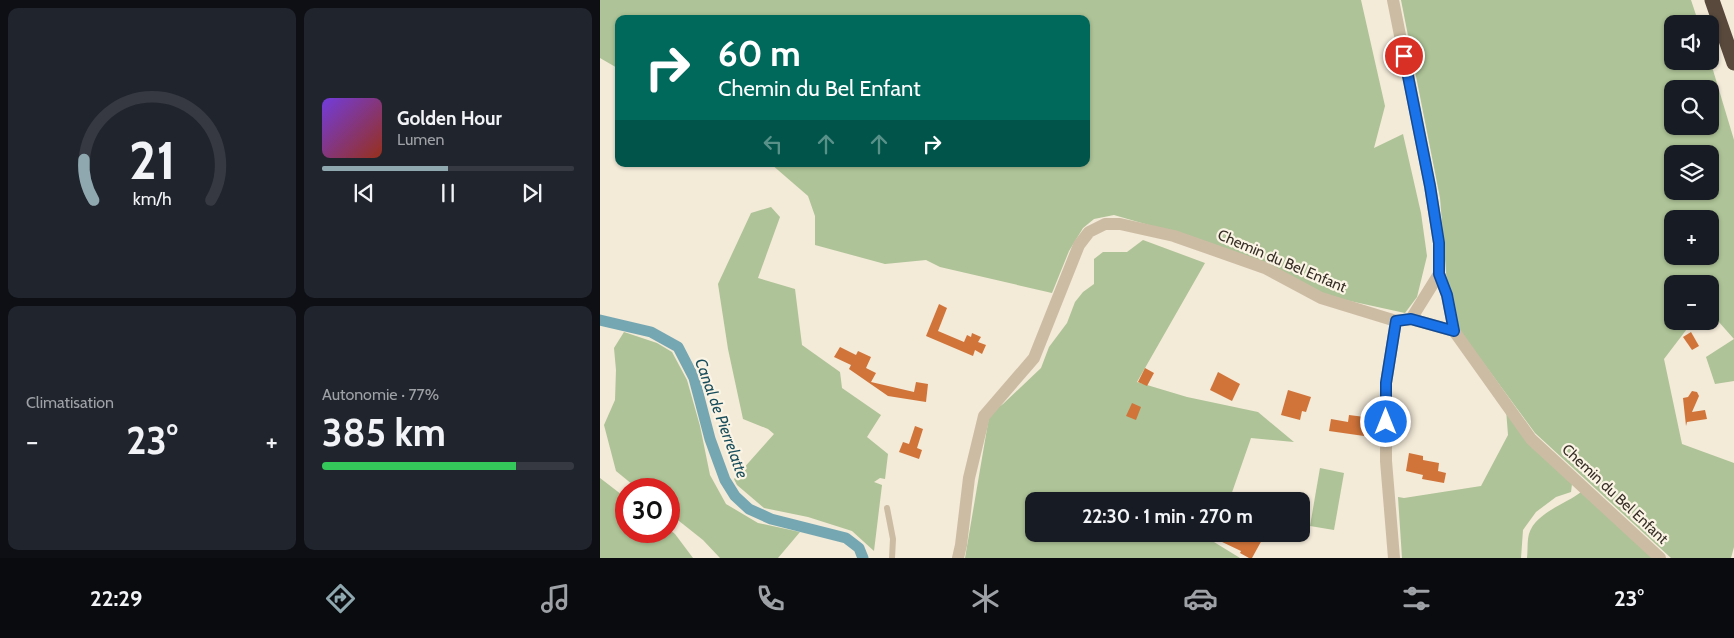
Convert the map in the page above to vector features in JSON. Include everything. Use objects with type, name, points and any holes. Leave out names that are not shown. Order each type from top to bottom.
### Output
[{"type":"highway","points":[[1712,0],[1734,63]]},
{"type":"street","points":[[1393,0],[1430,186],[1439,243],[1439,274],[1447,295],[1454,331]]},
{"type":"street","name":"Chemin du Bel Enfant","points":[[958,558],[968,478],[984,416],[1034,358],[1079,245],[1089,232],[1105,224],[1120,224],[1174,236],[1265,268],[1321,298],[1396,321],[1411,319],[1454,331],[1531,439],[1660,558]]},
{"type":"street","points":[[1411,319],[1439,274]]},
{"type":"street","points":[[1394,558],[1386,461],[1386,383],[1396,321]]},
{"type":"lane","points":[[887,508],[893,539],[892,558]]},
{"type":"green space","points":[[600,0],[1361,0],[1385,106],[1374,148],[1403,134],[1421,213],[1427,256],[1417,297],[1405,313],[1313,293],[1152,226],[1114,215],[1094,219],[1083,228],[1069,251],[1052,293],[940,267],[926,260],[885,264],[815,245],[815,216],[808,196],[774,167],[1090,167],[1090,15],[615,15],[615,67],[600,58]]},
{"type":"green space","points":[[1401,0],[1691,0],[1696,15],[1664,15],[1664,70],[1713,70],[1716,80],[1664,80],[1664,135],[1719,135],[1719,90],[1734,140],[1734,339],[1719,322],[1719,275],[1664,275],[1664,330],[1686,330],[1664,359],[1682,444],[1734,463],[1734,547],[1731,558],[1671,558],[1535,433],[1460,331],[1447,284],[1440,198]]},
{"type":"green space","points":[[771,207],[780,217],[758,278],[795,289],[802,345],[840,372],[842,388],[881,415],[867,437],[888,454],[885,479],[880,478],[874,482],[882,485],[874,551],[852,531],[808,517],[764,508],[737,485],[734,479],[774,434],[768,429],[743,419],[728,349],[718,284],[751,213]]},
{"type":"green space","points":[[1143,240],[1205,263],[1137,382],[1187,397],[1258,412],[1294,442],[1251,438],[1232,492],[1025,492],[1025,542],[1214,542],[1240,558],[965,558],[989,417],[1041,368],[1049,347],[1067,323],[1075,302],[1083,292],[1094,284],[1094,259],[1103,252],[1127,252]]},
{"type":"green space","points":[[624,332],[657,343],[672,352],[687,380],[700,426],[710,475],[726,504],[758,523],[800,532],[778,558],[720,558],[703,540],[680,522],[680,478],[625,478],[616,471],[604,425],[615,400],[616,370],[614,348]]},
{"type":"green space","points":[[1734,339],[1734,381],[1715,384],[1706,357]]},
{"type":"green space","points":[[1506,409],[1572,484],[1571,492],[1556,497],[1536,512],[1523,530],[1521,558],[1402,558],[1398,497],[1404,498],[1481,486],[1508,435]]},
{"type":"green space","points":[[1320,468],[1344,473],[1334,530],[1310,526]]},
{"type":"green space","points":[[600,478],[615,490],[615,543],[680,543],[680,541],[693,558],[600,558]]},
{"type":"green space","points":[[1581,492],[1655,558],[1527,558],[1528,540],[1532,527],[1544,515]]},
{"type":"building","points":[[939,304],[947,308],[938,331],[964,342],[967,335],[971,337],[972,333],[981,337],[978,342],[986,345],[982,354],[975,350],[973,356],[926,336]]},
{"type":"building","points":[[1691,332],[1699,346],[1692,350],[1683,337]]},
{"type":"building","points":[[840,347],[856,355],[858,351],[871,357],[866,368],[876,373],[871,382],[914,392],[916,382],[928,384],[926,402],[888,396],[849,369],[851,365],[834,357]]},
{"type":"building","points":[[1145,368],[1154,373],[1147,386],[1138,382]]},
{"type":"building","points":[[1218,372],[1240,384],[1232,401],[1210,390]]},
{"type":"building","points":[[1288,390],[1311,397],[1306,412],[1302,411],[1300,420],[1281,415]]},
{"type":"building","points":[[1692,391],[1697,392],[1699,396],[1692,412],[1705,410],[1707,419],[1687,422],[1686,426],[1683,398],[1688,397]]},
{"type":"building","points":[[1132,403],[1141,407],[1136,420],[1126,416]]},
{"type":"building","points":[[1349,415],[1365,417],[1363,427],[1366,427],[1364,436],[1329,431],[1331,419],[1348,422]]},
{"type":"building","points":[[915,426],[923,429],[917,448],[922,450],[919,459],[899,452],[903,442],[909,444]]},
{"type":"building","points":[[1409,453],[1423,456],[1423,460],[1439,463],[1438,471],[1446,473],[1444,483],[1422,479],[1423,475],[1406,471]]},
{"type":"building","points":[[1222,542],[1261,542],[1252,558],[1240,553],[1241,551]]},
{"type":"waterway","name":"Canal de Pierrelatte","points":[[600,320],[651,332],[678,347],[694,378],[710,439],[725,480],[735,496],[749,509],[771,519],[846,538],[859,548],[863,558]]},
{"type":"route","points":[[1386,422],[1386,383],[1396,321],[1411,319],[1454,331],[1447,295],[1439,274],[1439,243],[1430,186],[1404,56]]}]
